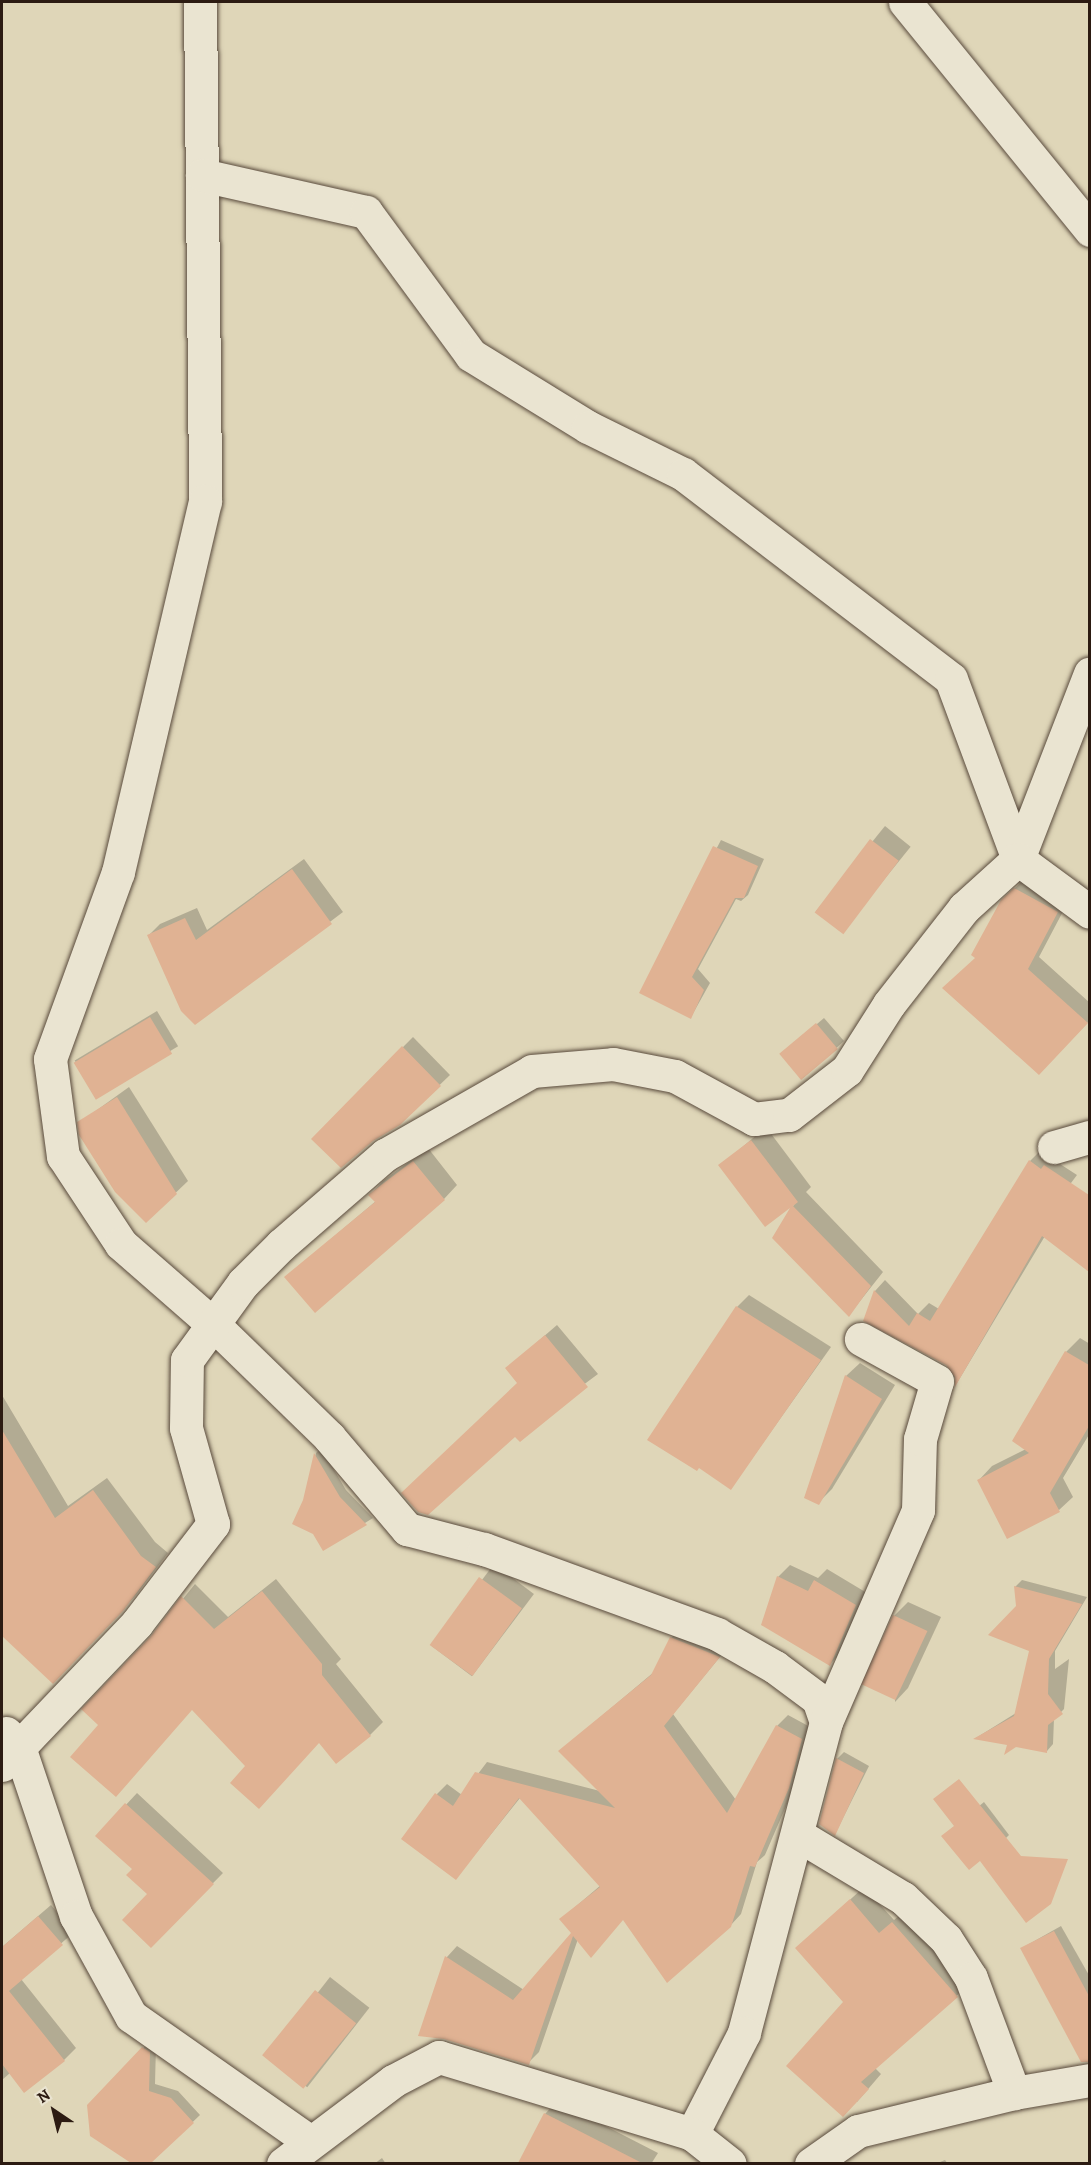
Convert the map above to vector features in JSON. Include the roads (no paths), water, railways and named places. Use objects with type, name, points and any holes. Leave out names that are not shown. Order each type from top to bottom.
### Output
[{"type":"street","points":[[200,2],[205,501],[118,872],[50,1059],[63,1156],[121,1244],[214,1325],[329,1437],[408,1529],[484,1549],[717,1634],[775,1666],[818,1699],[826,1722]]},
{"type":"street","points":[[905,2],[1089,230]]},
{"type":"street","points":[[202,175],[366,212],[471,355],[588,427],[683,474],[951,680],[1018,859],[1089,912]]},
{"type":"street","points":[[309,2141],[131,2016],[76,1916],[7,1746],[137,1623],[213,1524],[186,1428],[187,1360],[243,1283],[280,1245],[385,1155],[532,1071],[614,1064],[675,1076],[754,1119],[789,1115],[847,1070],[888,1004],[964,908],[1018,859],[1089,673]]},
{"type":"street","points":[[1054,1148],[1089,1137]]},
{"type":"street","points":[[692,2134],[744,2033],[826,1722],[918,1510],[920,1439],[937,1381],[861,1339]]},
{"type":"street","points":[[798,1835],[903,1899],[946,1939],[971,1978],[1014,2093]]},
{"type":"street","points":[[283,2163],[309,2141],[393,2081],[439,2056],[692,2134],[730,2163]]},
{"type":"street","points":[[811,2163],[858,2131],[1014,2093],[1089,2080]]}]
